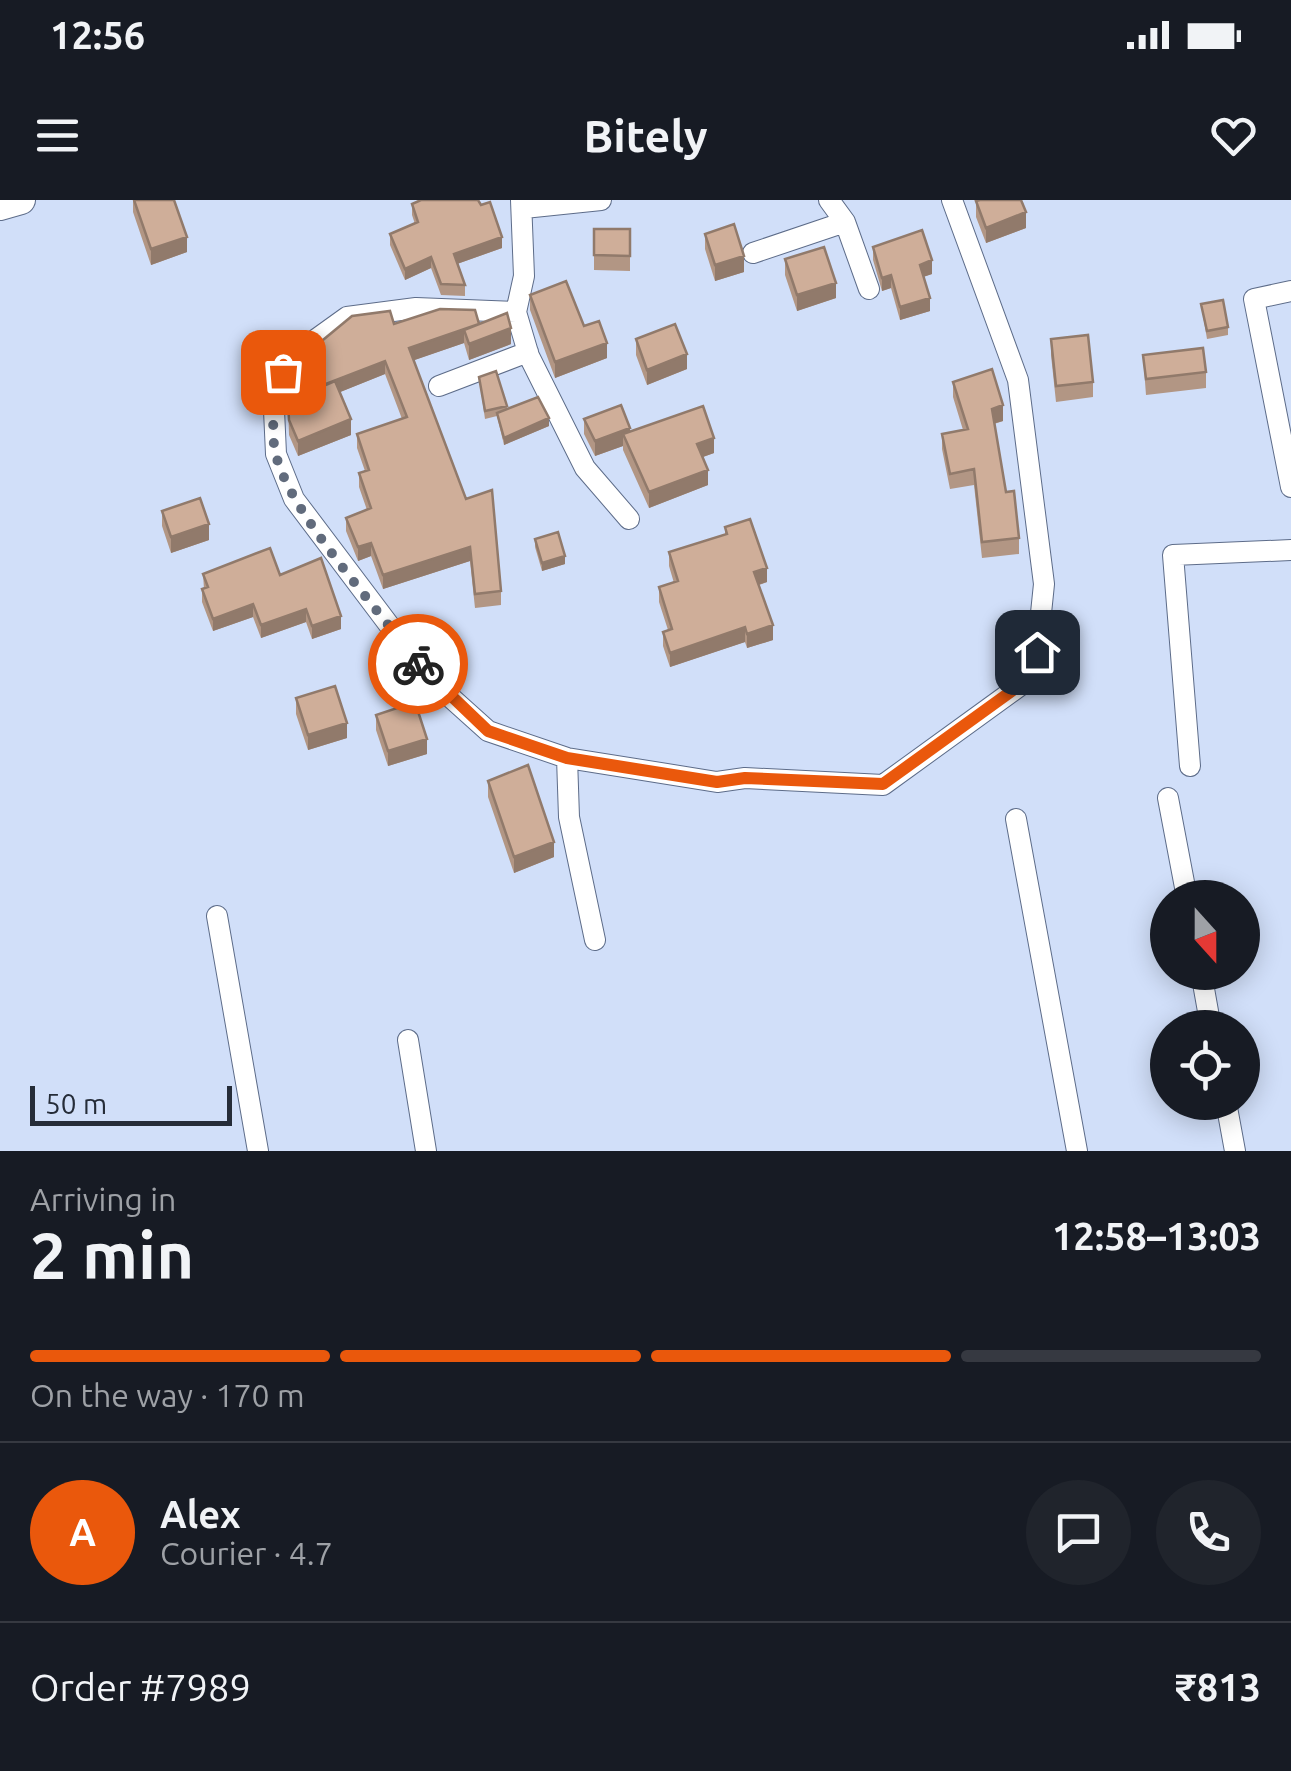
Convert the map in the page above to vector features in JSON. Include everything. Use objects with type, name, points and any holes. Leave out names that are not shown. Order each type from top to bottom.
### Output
[{"type":"street","points":[[0,206],[21,200]]},
{"type":"street","points":[[601,200],[522,204],[524,276],[516,312],[528,352],[586,468],[629,520]]},
{"type":"street","points":[[828,200],[845,222],[869,290]]},
{"type":"street","points":[[516,312],[416,308],[347,317],[308,345],[283,372],[274,410],[276,454],[294,499],[429,678],[488,731],[567,758],[717,782],[745,778],[883,784],[1020,685],[1037,652],[1044,584],[1018,380],[952,200]]},
{"type":"street","points":[[753,253],[845,222]]},
{"type":"street","points":[[1291,292],[1254,298],[1291,487]]},
{"type":"street","points":[[439,386],[528,352]]},
{"type":"street","points":[[1190,766],[1173,556],[1291,550]]},
{"type":"street","points":[[567,758],[569,817],[594,940]]},
{"type":"street","points":[[1168,798],[1184,880]]},
{"type":"street","points":[[1016,819],[1078,1151]]},
{"type":"street","points":[[216,916],[258,1151]]},
{"type":"street","points":[[408,1040],[426,1151]]},
{"type":"street","points":[[1229,1120],[1235,1151]]},
{"type":"building","points":[[134,200],[174,200],[187,237],[151,249]]},
{"type":"building","points":[[421,200],[478,200],[481,205],[490,202],[502,237],[454,254],[465,285],[441,284],[431,257],[405,269],[390,234],[418,222],[412,204]]},
{"type":"building","points":[[1021,200],[1026,212],[986,228],[976,201]]},
{"type":"building","points":[[734,224],[744,256],[715,265],[705,234]]},
{"type":"building","points":[[594,229],[630,229],[630,256],[594,255]]},
{"type":"building","points":[[922,230],[932,260],[920,265],[930,298],[900,307],[891,275],[882,278],[873,247]]},
{"type":"building","points":[[824,247],[836,283],[797,295],[785,259]]},
{"type":"building","points":[[566,281],[584,326],[599,321],[607,343],[555,362],[530,295]]},
{"type":"building","points":[[1223,300],[1228,327],[1207,331],[1201,304]]},
{"type":"building","points":[[440,309],[475,310],[479,324],[409,348],[466,499],[492,490],[501,591],[475,594],[470,547],[383,575],[371,543],[358,547],[346,518],[371,508],[359,473],[369,470],[357,434],[407,417],[385,361],[318,387],[306,354],[352,316],[390,311],[394,324]]},
{"type":"building","points":[[507,313],[511,328],[469,344],[464,330]]},
{"type":"building","points":[[675,324],[687,354],[647,370],[636,339]]},
{"type":"building","points":[[1088,335],[1093,382],[1056,386],[1051,339]]},
{"type":"building","points":[[1203,348],[1206,372],[1146,379],[1143,355]]},
{"type":"building","points":[[992,369],[1003,405],[992,409],[1006,492],[1014,491],[1019,538],[982,542],[974,469],[950,474],[942,434],[968,429],[953,382]]},
{"type":"building","points":[[496,371],[507,406],[485,411],[479,377]]},
{"type":"building","points":[[335,381],[351,419],[298,441],[289,420],[288,401]]},
{"type":"building","points":[[538,397],[549,418],[504,438],[497,413]]},
{"type":"building","points":[[621,405],[630,428],[595,441],[584,419]]},
{"type":"building","points":[[703,406],[714,438],[697,444],[708,470],[649,492],[623,434]]},
{"type":"building","points":[[200,498],[209,524],[171,537],[162,511]]},
{"type":"building","points":[[750,519],[767,568],[754,572],[773,625],[747,634],[745,627],[670,653],[663,632],[672,629],[659,587],[678,581],[669,552],[727,534],[725,527]]},
{"type":"building","points":[[558,532],[565,556],[542,563],[535,539]]},
{"type":"building","points":[[270,548],[280,575],[321,558],[341,616],[312,626],[306,609],[261,625],[253,604],[213,619],[202,589],[208,587],[203,574]]},
{"type":"building","points":[[335,686],[347,723],[308,735],[296,698]]},
{"type":"building","points":[[415,702],[427,739],[388,751],[376,715]]},
{"type":"building","points":[[528,765],[554,842],[514,857],[488,781]]},
{"type":"way so far","points":[[283,372],[274,410],[276,454],[294,499],[418,664]]},
{"type":"route","points":[[418,664],[488,731],[567,758],[717,782],[745,778],[883,784],[1020,685],[1037,652]]}]
